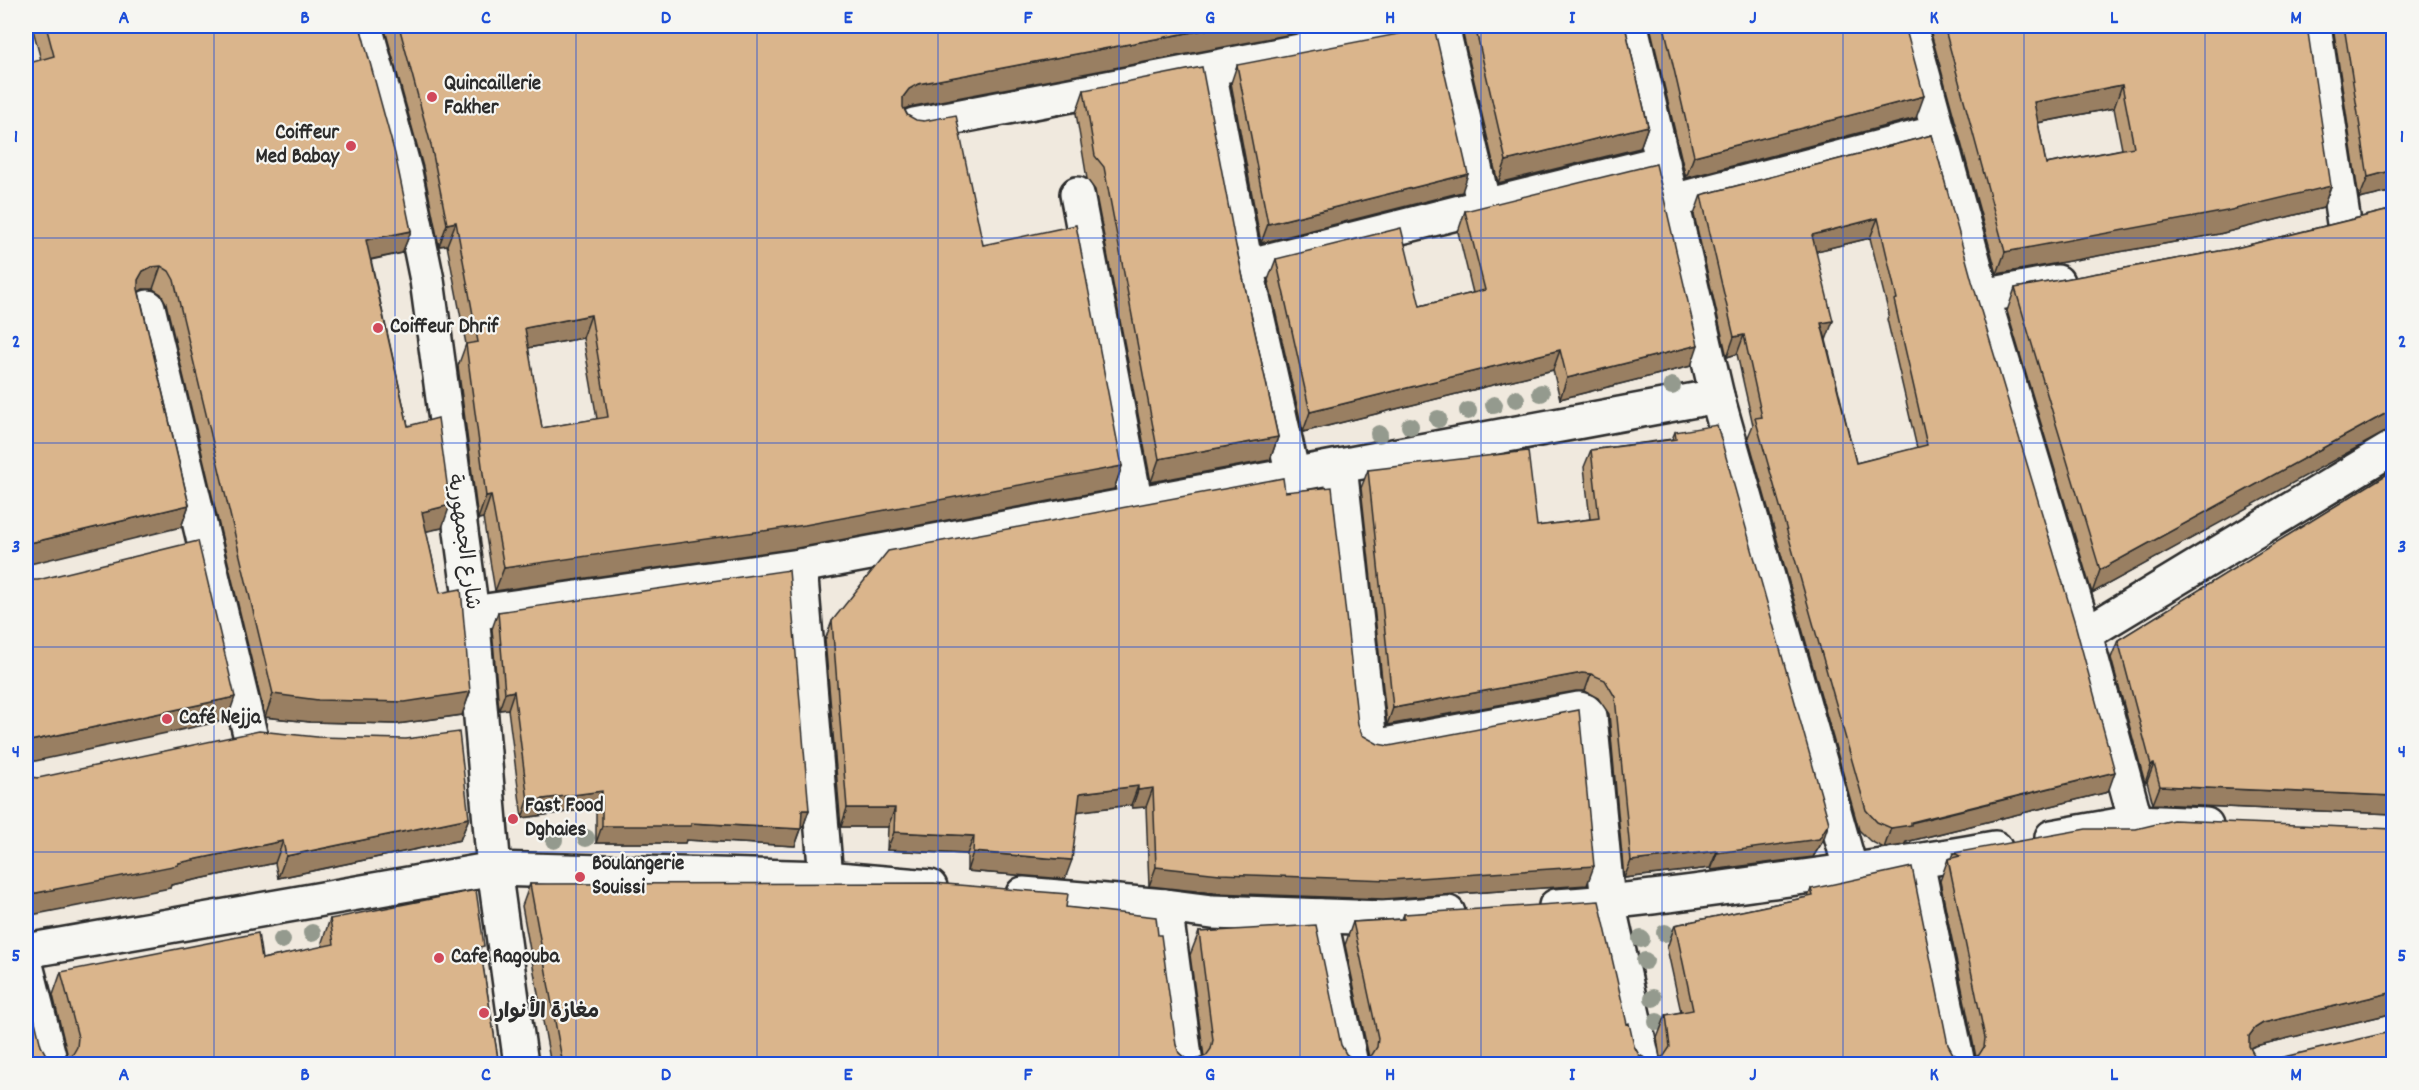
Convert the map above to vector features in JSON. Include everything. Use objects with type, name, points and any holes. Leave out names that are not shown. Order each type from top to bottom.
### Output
[{"type":"street","name":"شارع الجمهورية","points":[[365,26],[405,172],[427,280],[472,613],[467,733],[494,869],[521,1065]]},
{"type":"street","points":[[913,125],[1431,26]]},
{"type":"street","points":[[1442,26],[1484,206]]},
{"type":"street","points":[[1631,26],[1717,396],[1851,871]]},
{"type":"street","points":[[1910,26],[1983,296],[2085,634],[2136,822]]},
{"type":"street","points":[[2311,231],[2359,219],[2314,26]]},
{"type":"street","points":[[1209,70],[1246,266],[1293,475]]},
{"type":"street","points":[[1673,201],[1938,132]]},
{"type":"street","points":[[1246,266],[1663,162]]},
{"type":"street","points":[[1077,194],[1136,504]]},
{"type":"street","points":[[1983,296],[2087,276]]},
{"type":"street","points":[[148,308],[203,541],[262,736],[217,741]]},
{"type":"street","points":[[472,613],[800,566],[1717,396]]},
{"type":"street","points":[[2085,634],[2394,447]]},
{"type":"street","points":[[1340,466],[1369,741],[1379,746],[1579,709],[1585,711],[1591,718],[1608,903],[1644,1065]]},
{"type":"street","points":[[170,549],[203,541]]},
{"type":"street","points":[[800,566],[826,878]]},
{"type":"street","points":[[1532,908],[1608,903],[1917,862],[2136,822],[2241,826]]},
{"type":"street","points":[[1917,862],[1958,1065]]},
{"type":"street","points":[[26,951],[494,869],[826,878],[955,889]]},
{"type":"street","points":[[990,891],[1212,912],[1383,918],[1476,911]]},
{"type":"street","points":[[1165,906],[1186,1065]]},
{"type":"street","points":[[1320,916],[1351,1065]]},
{"type":"street","points":[[26,965],[51,1065]]},
{"type":"building","points":[[46,26],[360,26],[395,154],[411,231],[366,240],[408,426],[438,418],[450,505],[422,512],[440,593],[461,589],[470,692],[405,702],[318,700],[273,694],[174,280],[169,271],[161,266],[143,271],[138,280],[138,289],[189,505],[30,543],[26,546],[26,64],[54,56]]},
{"type":"building","points":[[399,26],[1224,26],[918,84],[909,89],[903,97],[903,107],[907,115],[916,120],[924,121],[956,115],[983,245],[1076,225],[1122,466],[805,525],[504,568],[491,495],[486,496],[466,344],[478,342],[456,222],[447,224],[431,145]],"holes":[[[591,315],[608,417],[542,428],[525,328]]]},
{"type":"building","points":[[1475,26],[1625,26],[1648,126],[1506,161]]},
{"type":"building","points":[[1664,26],[1905,26],[1924,96],[1694,156]]},
{"type":"building","points":[[1944,26],[2033,26],[2035,32],[2067,26],[2307,26],[2331,186],[2227,211],[2005,252]],"holes":[[[2122,85],[2134,147],[2046,164],[2034,102]]]},
{"type":"building","points":[[2344,26],[2394,26],[2394,170],[2368,177]]},
{"type":"building","points":[[1434,27],[1468,174],[1268,224],[1237,65]]},
{"type":"building","points":[[1202,67],[1236,246],[1278,437],[1159,459],[1104,167],[1095,156],[1084,90]]},
{"type":"building","points":[[1932,135],[1972,281],[2074,620],[2115,772],[1911,822],[1911,825],[1891,828],[1877,822],[1866,810],[1755,418],[1762,417],[1744,335],[1734,337],[1701,195]],"holes":[[[1878,218],[1897,299],[1894,300],[1927,445],[1856,463],[1821,323],[1833,321],[1812,235]]]},
{"type":"building","points":[[1656,164],[1698,345],[1567,378],[1560,350],[1310,412],[1276,259],[1401,228],[1420,306],[1485,290],[1465,211]]},
{"type":"building","points":[[2394,209],[2394,409],[2100,570],[2015,288],[2236,248]]},
{"type":"building","points":[[1717,425],[1829,823],[1819,839],[1717,853],[1717,851],[1631,861],[1615,697],[1605,680],[1582,673],[1393,708],[1368,470],[1528,451],[1537,526],[1599,518],[1591,450],[1676,439],[1675,432]]},
{"type":"building","points":[[2394,470],[2394,796],[2160,786],[2154,764],[2151,765],[2118,640]]},
{"type":"building","points":[[1283,478],[1285,492],[1332,487],[1358,725],[1362,735],[1378,744],[1389,746],[1579,710],[1594,866],[1390,880],[1220,874],[1156,867],[1153,788],[1138,790],[1138,786],[1080,793],[1072,860],[973,852],[974,836],[894,832],[895,808],[847,808],[832,621],[888,551]]},
{"type":"building","points":[[198,541],[235,697],[30,741],[26,744],[26,577],[29,580],[38,580]]},
{"type":"building","points":[[789,570],[809,810],[802,810],[801,829],[691,823],[691,826],[602,826],[602,791],[528,801],[514,691],[505,693],[498,612]]},
{"type":"building","points":[[259,731],[317,737],[406,739],[459,732],[469,818],[286,856],[283,841],[178,863],[178,865],[26,895],[26,775],[38,778]]},
{"type":"building","points":[[2173,820],[2394,829],[2394,992],[2263,1023],[2249,1036],[2249,1046],[2254,1055],[2261,1059],[2271,1060],[2394,1031],[2394,1065],[563,1065],[530,884],[934,883],[1068,894],[1066,907],[1156,917],[1158,935],[1161,935],[1176,1045],[1179,1053],[1186,1059],[1196,1060],[1206,1056],[1213,1040],[1199,932],[1316,925],[1341,1045],[1346,1054],[1354,1060],[1362,1060],[1372,1055],[1377,1047],[1378,1038],[1353,922],[1404,919],[1404,914],[1599,901],[1634,1046],[1639,1055],[1646,1059],[1656,1060],[1664,1056],[1670,1047],[1666,1015],[1693,1010],[1675,925],[1813,896],[1811,889],[1912,867],[1948,1045],[1953,1054],[1961,1059],[1969,1060],[1979,1055],[1984,1047],[1985,1038],[1948,859],[1960,856],[1954,853],[2086,829],[2136,829]]},
{"type":"building","points":[[476,890],[484,946],[480,947],[499,1065],[26,1065],[26,984],[41,1046],[46,1055],[55,1059],[63,1059],[73,1054],[77,1047],[78,1037],[61,972],[258,933],[262,959],[334,944],[330,919]]},
{"type":"place","name":"Quincaillerie Fakher","points":[[432,97]]},
{"type":"place","name":"Coiffeur Med Babay","points":[[351,146]]},
{"type":"place","name":"Coiffeur Dhrif","points":[[378,328]]},
{"type":"place","name":"Café Nejja","points":[[167,719]]},
{"type":"place","name":"Fast Food Dghaies","points":[[513,819]]},
{"type":"place","name":"Boulangerie Souissi","points":[[580,877]]},
{"type":"place","name":"Cafe Ragouba","points":[[439,958]]},
{"type":"place","name":"مغازة الأنوار","points":[[484,1013]]}]
